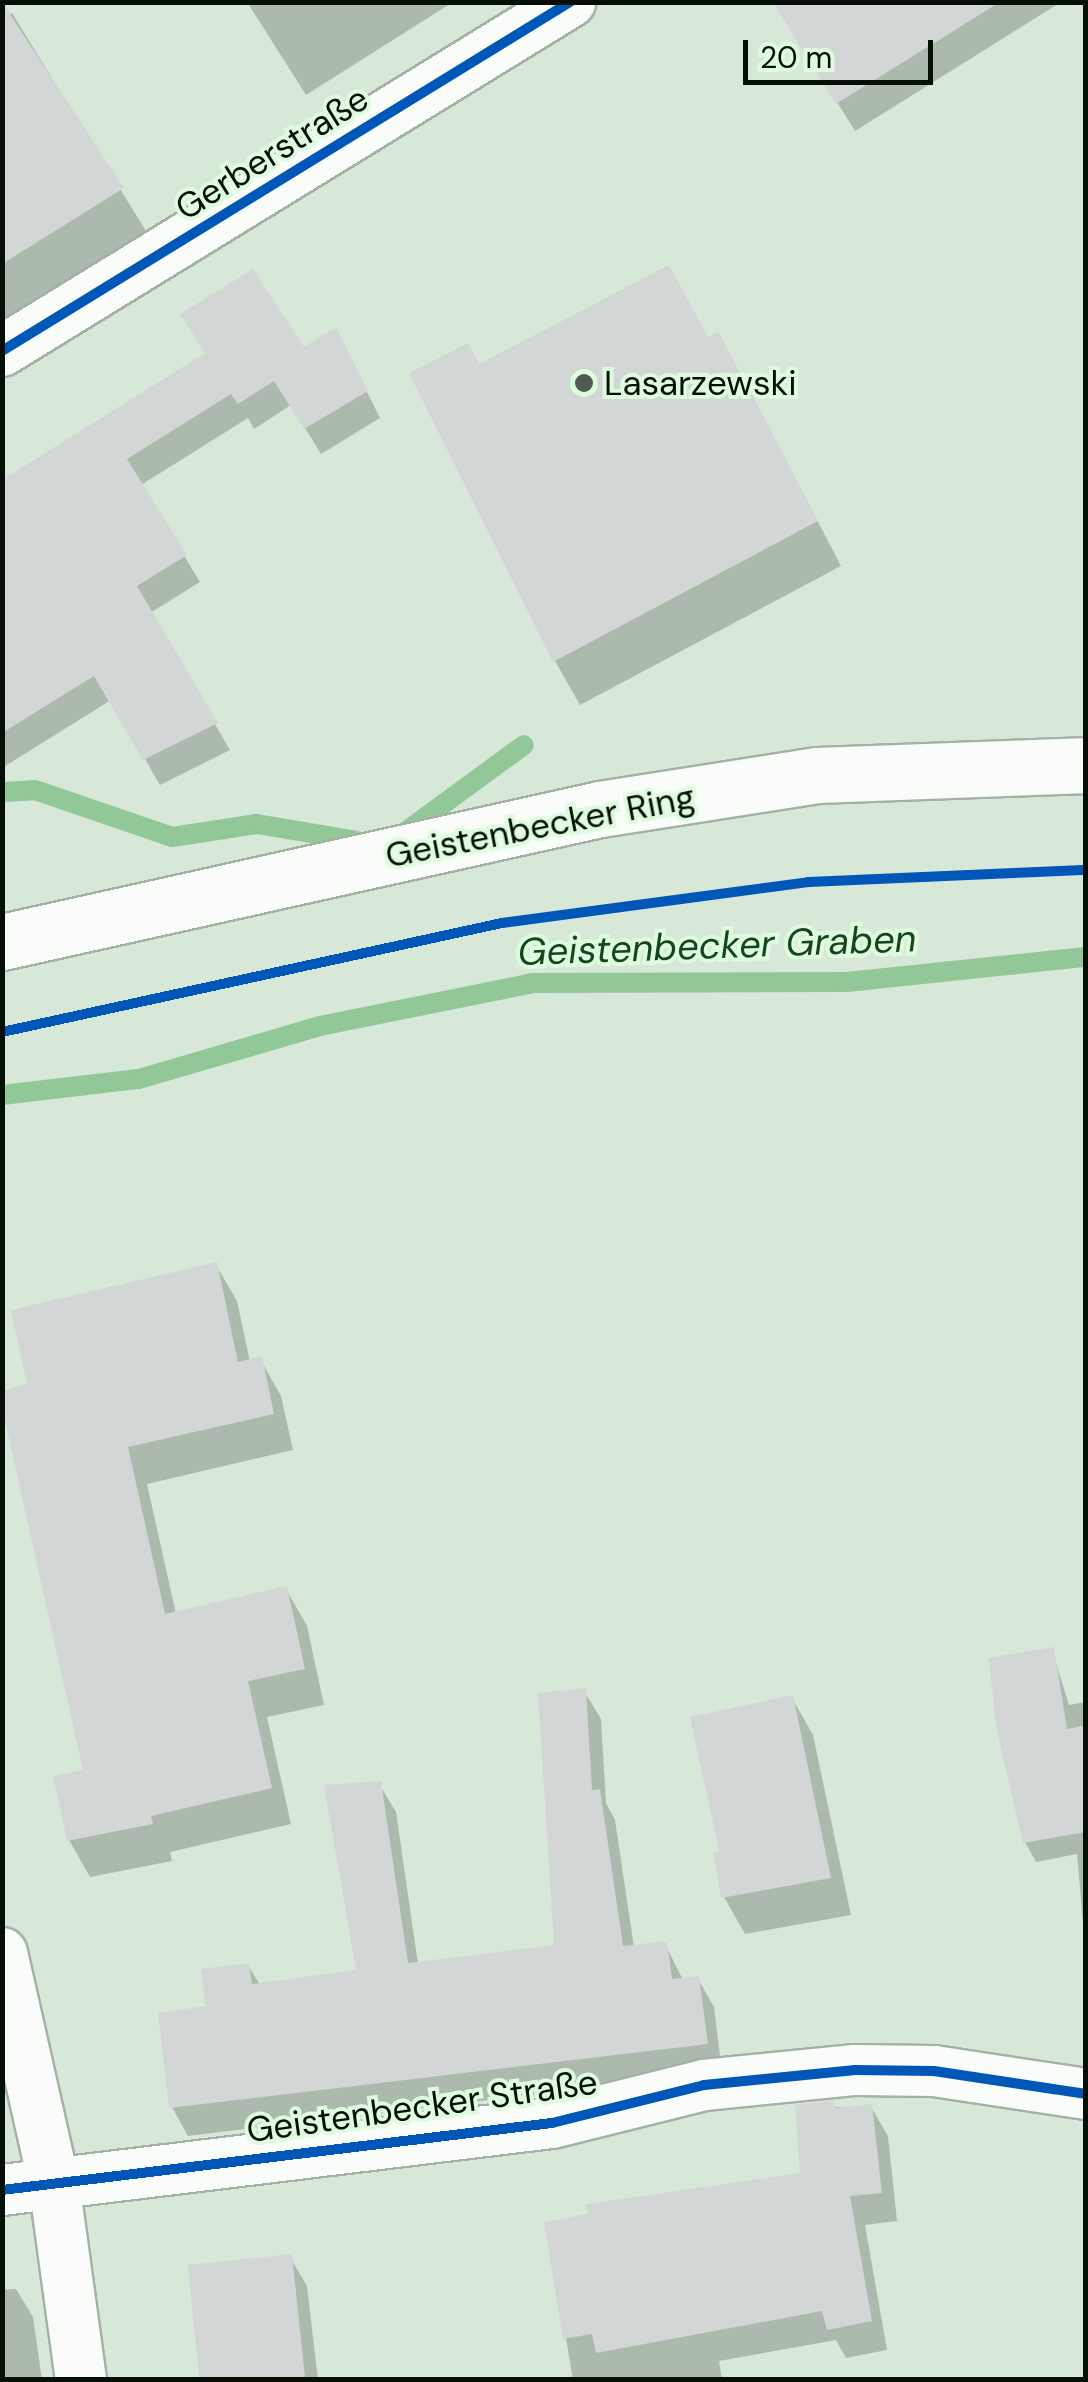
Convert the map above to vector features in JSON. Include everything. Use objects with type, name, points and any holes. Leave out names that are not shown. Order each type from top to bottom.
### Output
[{"type":"main road","name":"Geistenbecker Ring","points":[[2,942],[619,806],[817,775],[1086,765]]},
{"type":"street","name":"Gerberstraße","points":[[2,351],[570,2]]},
{"type":"street","points":[[2,1953],[54,2183],[81,2380]]},
{"type":"street","name":"Geistenbecker Straße","points":[[2,2190],[552,2122],[704,2086],[856,2070],[934,2072],[1086,2094]]},
{"type":"building","points":[[2,2],[124,188],[2,264]]},
{"type":"building","points":[[773,2],[1000,2],[836,104]]},
{"type":"building","points":[[669,265],[708,337],[718,331],[818,521],[553,662],[409,373],[468,343],[479,364]]},
{"type":"building","points":[[253,269],[304,347],[336,327],[368,391],[304,429],[274,381],[238,404],[231,394],[127,459],[187,555],[137,586],[218,723],[143,760],[94,676],[2,733],[2,480],[205,353],[180,314]]},
{"type":"building","points":[[217,1262],[238,1362],[262,1356],[274,1414],[128,1447],[165,1614],[287,1586],[305,1669],[248,1681],[272,1788],[151,1816],[153,1824],[67,1841],[53,1776],[83,1770],[2,1407],[2,1391],[27,1384],[11,1310]]},
{"type":"building","points":[[1054,1647],[1067,1729],[1086,1725],[1086,1832],[1023,1843],[996,1727],[989,1658]]},
{"type":"building","points":[[586,1688],[592,1790],[600,1789],[623,1946],[667,1941],[672,1979],[699,1976],[708,2044],[169,2108],[158,2013],[205,2006],[201,1969],[249,1963],[252,1984],[356,1970],[324,1785],[381,1781],[408,1963],[554,1945],[538,1693]]},
{"type":"building","points":[[793,1695],[831,1878],[721,1898],[713,1852],[719,1851],[690,1717]]},
{"type":"building","points":[[833,2101],[835,2108],[872,2104],[882,2193],[850,2196],[872,2321],[827,2330],[822,2311],[596,2353],[592,2334],[563,2339],[544,2222],[587,2214],[586,2204],[800,2173],[795,2105]]},
{"type":"building","points":[[292,2254],[305,2380],[200,2380],[188,2265]]},
{"type":"waterway","points":[[401,835],[524,745]]},
{"type":"waterway","points":[[2,792],[35,790],[172,837],[257,824],[358,841]]},
{"type":"waterway","name":"Geistenbecker Graben","points":[[2,1095],[139,1079],[320,1026],[534,983],[847,982],[1086,957]]},
{"type":"cycle path","points":[[2,351],[570,2]]},
{"type":"cycle path","points":[[2,1032],[502,923],[808,882],[1086,870]]},
{"type":"cycle path","points":[[2,2190],[552,2123],[704,2085],[855,2070],[934,2071],[1086,2094]]},
{"type":"place","name":"Lasarzewski","points":[[584,383]]}]
